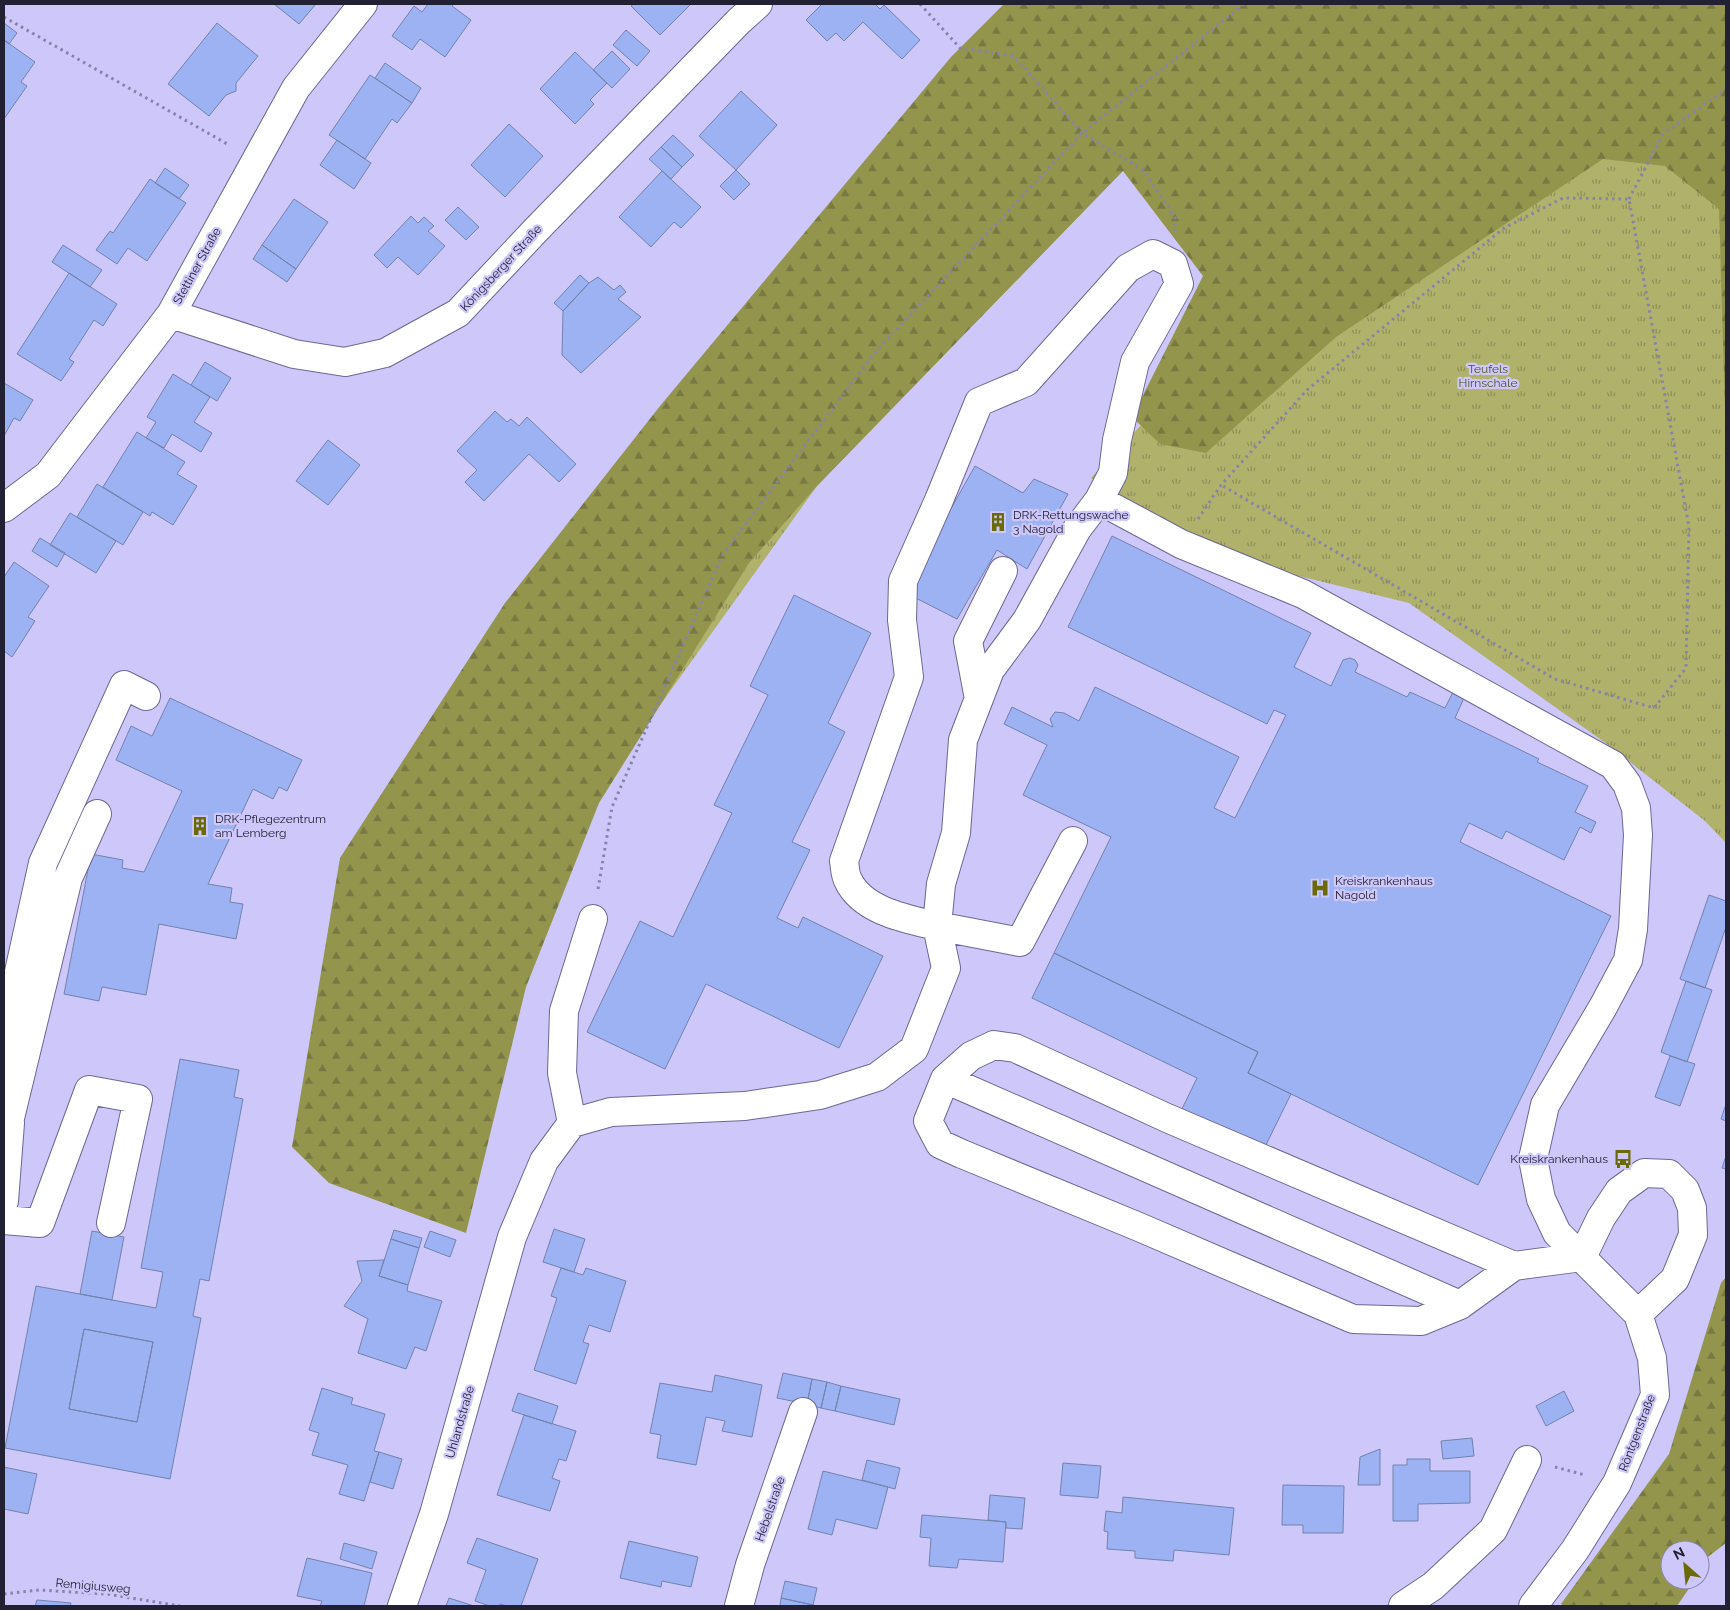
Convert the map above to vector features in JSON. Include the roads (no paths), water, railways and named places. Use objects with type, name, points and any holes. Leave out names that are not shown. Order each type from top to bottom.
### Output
[{"type":"street","name":"Stettiner Straße","points":[[4,508],[48,475],[171,314],[296,88],[363,4]]},
{"type":"street","name":"Königsberger Straße","points":[[171,314],[294,354],[345,362],[385,353],[458,313],[738,21],[758,4]]},
{"type":"street","points":[[593,919],[564,1011],[562,1073],[572,1123],[611,1112],[745,1106],[820,1095],[877,1077],[914,1049],[946,968],[937,926],[941,884],[956,833],[963,740],[990,670],[1027,620],[1078,529],[1099,500],[1113,473],[1117,440],[1135,362],[1180,284],[1173,264],[1152,254],[1128,268],[1026,382],[979,402],[939,500],[902,581],[902,620],[909,677],[844,861],[847,880],[860,898],[892,915],[937,926],[1020,942],[1073,841]]},
{"type":"street","name":"Röntgenstraße","points":[[1099,500],[1181,544],[1304,594],[1613,765],[1627,784],[1636,808],[1638,835],[1633,929],[1628,960],[1603,1007],[1545,1105],[1533,1159],[1541,1200],[1557,1233],[1638,1314],[1652,1358],[1655,1395],[1617,1484],[1575,1550],[1533,1606]]},
{"type":"street","points":[[979,699],[968,641],[1003,571]]},
{"type":"street","points":[[4,1040],[43,863],[124,684],[146,696]]},
{"type":"street","points":[[10,1118],[68,878],[97,814]]},
{"type":"street","points":[[1514,1266],[1176,1122],[1015,1048],[994,1045],[970,1056],[945,1079],[928,1121],[940,1144],[1353,1319],[1421,1321],[1460,1305],[1514,1266],[1582,1257],[1601,1218],[1619,1191],[1644,1173],[1669,1174],[1685,1190],[1692,1208],[1693,1235],[1674,1279],[1638,1314]]},
{"type":"street","points":[[4,1062],[6,1064],[10,1118],[4,1201]]},
{"type":"street","points":[[945,1079],[1460,1305]]},
{"type":"street","points":[[4,1220],[40,1223],[89,1090],[138,1099],[111,1224]]},
{"type":"street","name":"Uhlandstraße","points":[[402,1606],[434,1514],[512,1237],[544,1161],[572,1123]]},
{"type":"street","name":"Hebelstraße","points":[[739,1606],[750,1565],[803,1412]]},
{"type":"street","points":[[1404,1606],[1433,1586],[1493,1530],[1527,1460]]},
{"type":"place","name":"DRK-Rettungswache 3 Nagold","points":[[998,522]]},
{"type":"place","name":"DRK-Pflegezentrum am Lemberg","points":[[200,826]]},
{"type":"place","name":"Kreiskrankenhaus Nagold","points":[[1320,888]]},
{"type":"place","name":"Kreiskrankenhaus","points":[[1623,1159]]},
{"type":"park label","name":"Teufels Hirnschale","points":[[1488,376]]}]
